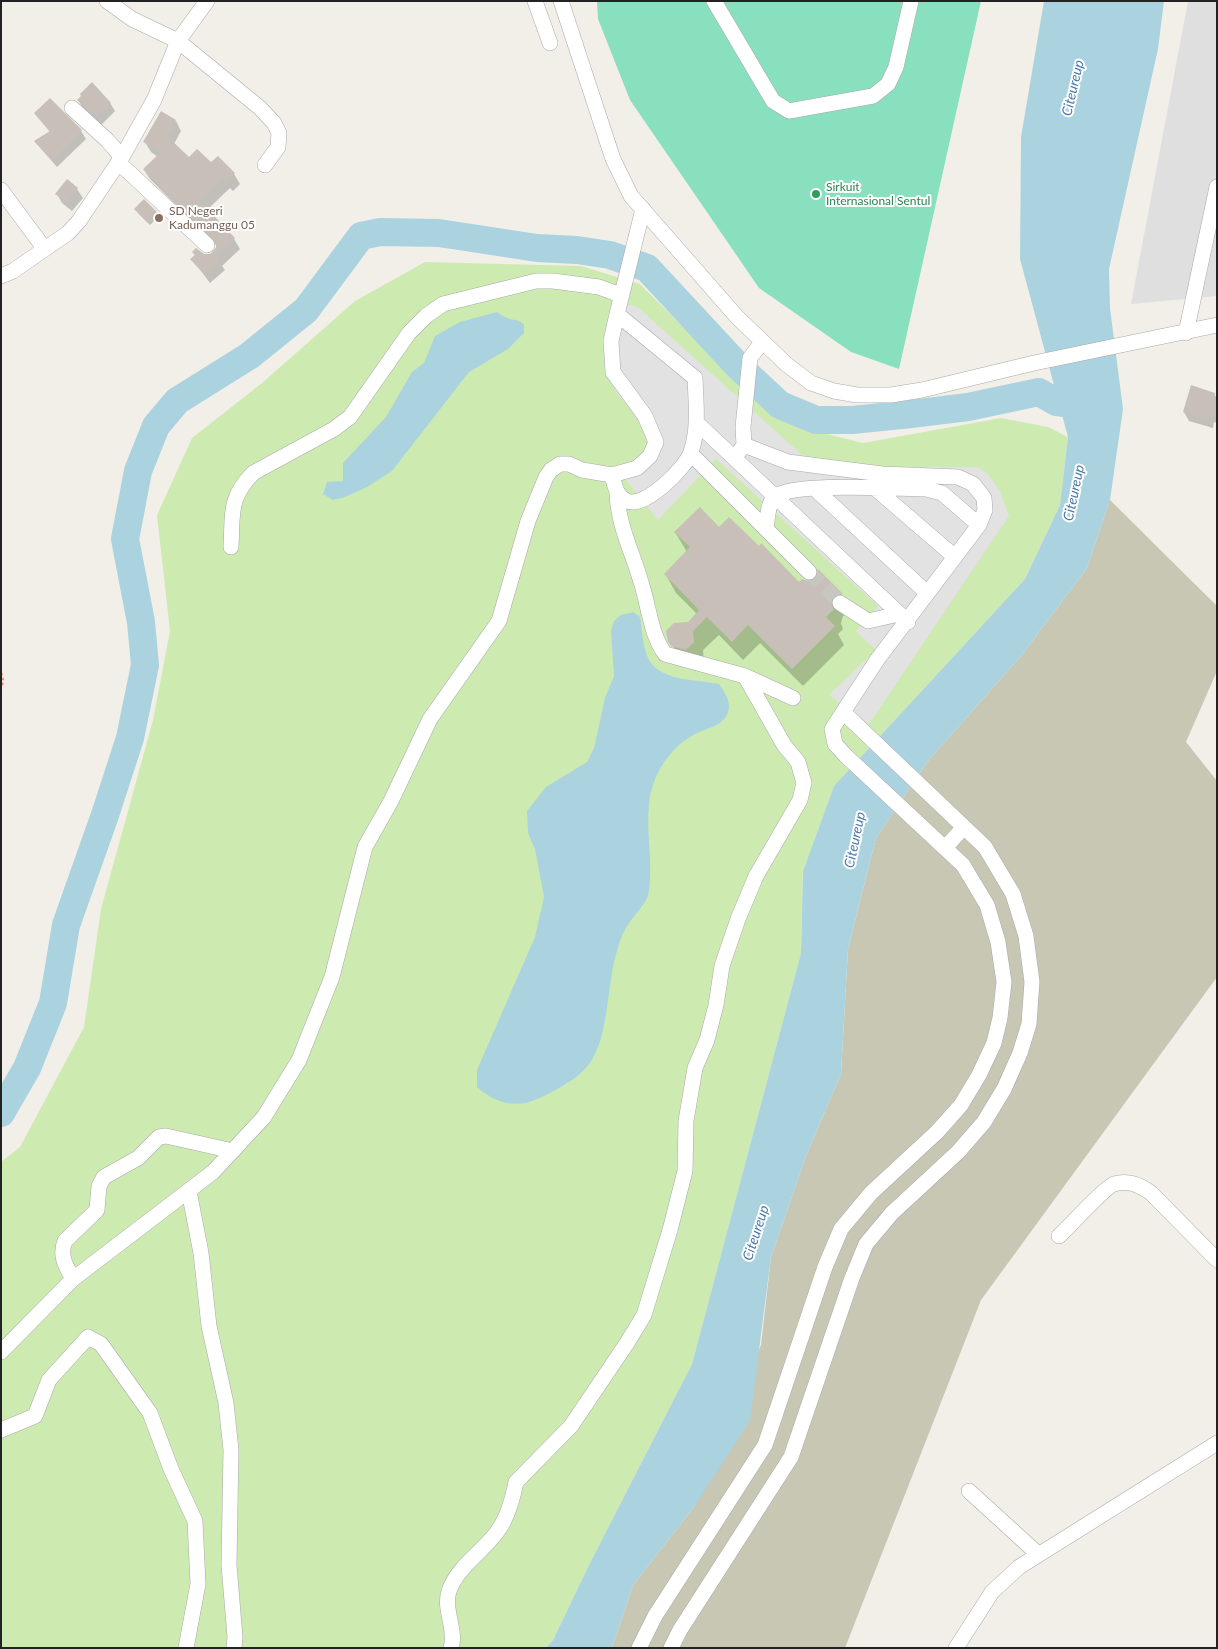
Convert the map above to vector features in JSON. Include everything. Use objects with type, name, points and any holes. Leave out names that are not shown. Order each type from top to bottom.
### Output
[{"type":"street","points":[[107,1],[132,20],[178,41],[260,108],[274,123],[279,133],[278,147],[265,165]]},
{"type":"street","points":[[1,276],[13,271],[68,233],[80,221],[120,160],[154,100],[178,41],[207,1]]},
{"type":"street","points":[[535,1],[550,42]]},
{"type":"street","points":[[561,1],[613,159],[631,196],[762,342],[811,383],[858,395],[891,395],[922,390],[1034,363],[1186,333],[1217,325]]},
{"type":"street","points":[[714,1],[773,101],[789,111],[873,96],[888,84],[896,67],[911,1]]},
{"type":"street","points":[[72,108],[107,140],[120,160],[207,245]]},
{"type":"street","points":[[1186,333],[1217,187]]},
{"type":"street","points":[[1,190],[44,248]]},
{"type":"street","points":[[1,1352],[73,1279],[189,1191],[233,1151],[264,1117],[299,1060],[336,963],[365,847],[391,801],[430,720],[499,621],[528,521],[546,477],[551,470],[560,464],[569,464],[582,470],[612,475],[637,468],[650,456],[656,442],[645,416],[613,372],[610,341],[620,294],[643,209]]},
{"type":"street","points":[[231,547],[236,494],[243,484],[253,473],[334,430],[350,417],[409,333],[426,316],[443,304],[536,281],[583,284],[620,294]]},
{"type":"street","points":[[617,314],[695,378],[697,423],[691,454],[666,486],[636,502],[628,501],[617,493]]},
{"type":"street","points":[[734,458],[744,445],[743,427],[750,358],[762,342]]},
{"type":"street","points":[[697,423],[903,618]]},
{"type":"street","points":[[639,1648],[655,1616],[765,1445],[826,1267],[841,1229],[871,1193],[937,1132],[961,1105],[979,1075],[994,1043],[1000,1018],[1004,982],[998,942],[987,906],[963,865],[846,756],[835,744],[832,729],[903,618],[926,593],[979,525],[985,510],[984,498],[973,484],[958,477],[882,474],[788,462],[744,445]]},
{"type":"street","points":[[691,454],[809,572]]},
{"type":"street","points":[[612,475],[617,493],[618,514],[642,582],[658,644],[665,654],[745,676],[793,698]]},
{"type":"street","points":[[766,528],[771,502],[775,497],[785,491],[815,488],[926,489],[942,493],[979,525]]},
{"type":"street","points":[[815,488],[926,593]]},
{"type":"street","points":[[876,489],[954,557]]},
{"type":"street","points":[[840,603],[868,621],[903,618]]},
{"type":"street","points":[[451,1648],[453,1640],[448,1614],[449,1592],[457,1576],[500,1529],[512,1499],[516,1482],[571,1426],[628,1343],[644,1314],[670,1230],[684,1171],[686,1121],[695,1068],[707,1040],[722,966],[738,919],[756,876],[800,800],[804,783],[798,762],[779,737],[745,676]]},
{"type":"street","points":[[671,1648],[790,1457],[852,1278],[866,1244],[892,1213],[958,1152],[984,1122],[1004,1088],[1020,1053],[1029,1024],[1032,982],[1026,936],[1013,894],[985,847],[843,712]]},
{"type":"street","points":[[945,848],[964,826]]},
{"type":"street","points":[[73,1279],[62,1259],[62,1248],[65,1241],[97,1210],[99,1186],[111,1172],[138,1158],[159,1136],[233,1151]]},
{"type":"street","points":[[1059,1236],[1112,1184],[1126,1182],[1140,1185],[1152,1193],[1217,1260]]},
{"type":"street","points":[[189,1191],[201,1252],[209,1326],[226,1403],[231,1450],[229,1565],[235,1636],[234,1648]]},
{"type":"street","points":[[1,1430],[35,1416],[49,1380],[88,1337],[102,1344],[150,1413],[171,1469],[195,1522],[198,1584],[186,1648]]},
{"type":"street","points":[[956,1648],[992,1592],[1019,1567],[1217,1443]]},
{"type":"street","points":[[969,1491],[1038,1554]]},
{"type":"path","points":[[1,673],[3,681],[1,688]]},
{"type":"shaded area","points":[[1188,1],[1217,1],[1217,296],[1131,304]]},
{"type":"shaded area","points":[[631,304],[641,310],[802,455],[855,467],[978,467],[988,474],[1000,491],[1009,516],[869,724],[829,695],[876,650],[856,631],[878,606],[716,459],[658,520],[617,469],[643,458],[651,433],[616,392],[604,362],[606,333],[620,309]]},
{"type":"shaded area","points":[[1110,500],[1217,606],[1217,671],[1186,742],[1217,781],[1217,977],[981,1300],[845,1648],[612,1648],[633,1585],[694,1507],[761,1345],[771,1257],[806,1156],[841,1074],[848,949],[876,838],[928,761],[1021,656],[1087,568]]},
{"type":"green space","name":"Sirkuit Internasional Sentul","points":[[597,1],[981,1],[899,369],[851,352],[759,288],[630,100],[598,19]]},
{"type":"green space","points":[[425,262],[581,266],[640,284],[756,400],[795,426],[863,443],[1001,418],[1048,427],[1068,437],[1060,505],[1025,579],[834,786],[803,871],[801,953],[692,1364],[589,1565],[553,1640],[546,1648],[1,1648],[1,1162],[20,1147],[84,1027],[101,909],[153,720],[170,631],[157,515],[192,438],[262,383],[355,301]]},
{"type":"water","name":"Citeureup","points":[[1044,1],[1164,1],[1158,49],[1109,269],[1110,308],[1123,409],[1110,500],[1087,568],[1021,656],[928,761],[876,838],[848,949],[841,1074],[806,1156],[771,1257],[750,1420],[694,1507],[633,1585],[612,1648],[546,1648],[553,1640],[589,1565],[692,1364],[801,953],[803,871],[834,786],[1025,579],[1060,505],[1068,437],[1020,259],[1021,137]]},
{"type":"water","points":[[497,312],[504,317],[524,324],[524,333],[508,349],[469,372],[392,471],[367,487],[345,497],[333,500],[323,494],[327,482],[343,481],[343,463],[386,417],[412,372],[424,363],[435,336],[460,322]]},
{"type":"water","points":[[633,612],[640,617],[645,650],[649,660],[655,667],[671,676],[719,684],[729,705],[728,714],[719,724],[695,734],[677,747],[663,763],[654,783],[648,815],[650,880],[648,896],[620,940],[613,965],[603,1030],[599,1046],[592,1059],[575,1078],[542,1097],[533,1101],[516,1104],[500,1101],[492,1098],[477,1087],[477,1070],[535,937],[544,897],[535,849],[528,833],[527,811],[546,787],[587,762],[594,748],[605,698],[614,676],[611,631],[614,621],[621,615]]},
{"type":"building","points":[[92,82],[111,103],[96,117],[77,100],[81,96],[80,94]]},
{"type":"building","points":[[50,98],[82,130],[52,160],[34,141],[50,131],[34,113]]},
{"type":"building","points":[[161,111],[176,120],[167,136],[189,157],[197,149],[211,162],[218,156],[235,173],[226,182],[223,179],[200,201],[235,238],[216,256],[220,260],[204,274],[190,259],[195,255],[192,252],[196,248],[204,254],[210,254],[216,248],[216,242],[143,169],[161,152],[143,142]]},
{"type":"building","points":[[67,179],[78,188],[67,203],[55,194]]},
{"type":"building","points":[[144,199],[157,212],[147,222],[134,209]]},
{"type":"building","points":[[1191,385],[1215,393],[1213,400],[1217,402],[1217,416],[1210,414],[1208,420],[1183,412]]},
{"type":"building","points":[[700,507],[719,527],[729,517],[759,546],[761,543],[799,582],[802,579],[807,581],[815,579],[818,569],[843,594],[836,594],[832,598],[831,603],[834,609],[826,617],[835,626],[792,669],[748,625],[732,642],[707,617],[693,631],[694,642],[686,650],[671,646],[668,641],[666,631],[674,623],[688,622],[699,610],[664,574],[690,547],[674,532]]},
{"type":"waterway","points":[[1,1113],[27,1068],[53,1003],[66,925],[130,738],[145,665],[141,622],[125,539],[138,471],[156,426],[177,401],[249,356],[306,310],[361,236],[380,232],[439,233],[537,248],[577,250],[610,255],[647,268],[737,365],[780,405],[816,420],[852,420],[968,407],[1039,392],[1056,402],[1092,406]]},
{"type":"tunnel","points":[[809,572],[840,603]]},
{"type":"place","name":"Sirkuit Internasional Sentul","points":[[816,194]]},
{"type":"place","name":"SD Negeri Kadumanggu 05","points":[[159,218]]}]
